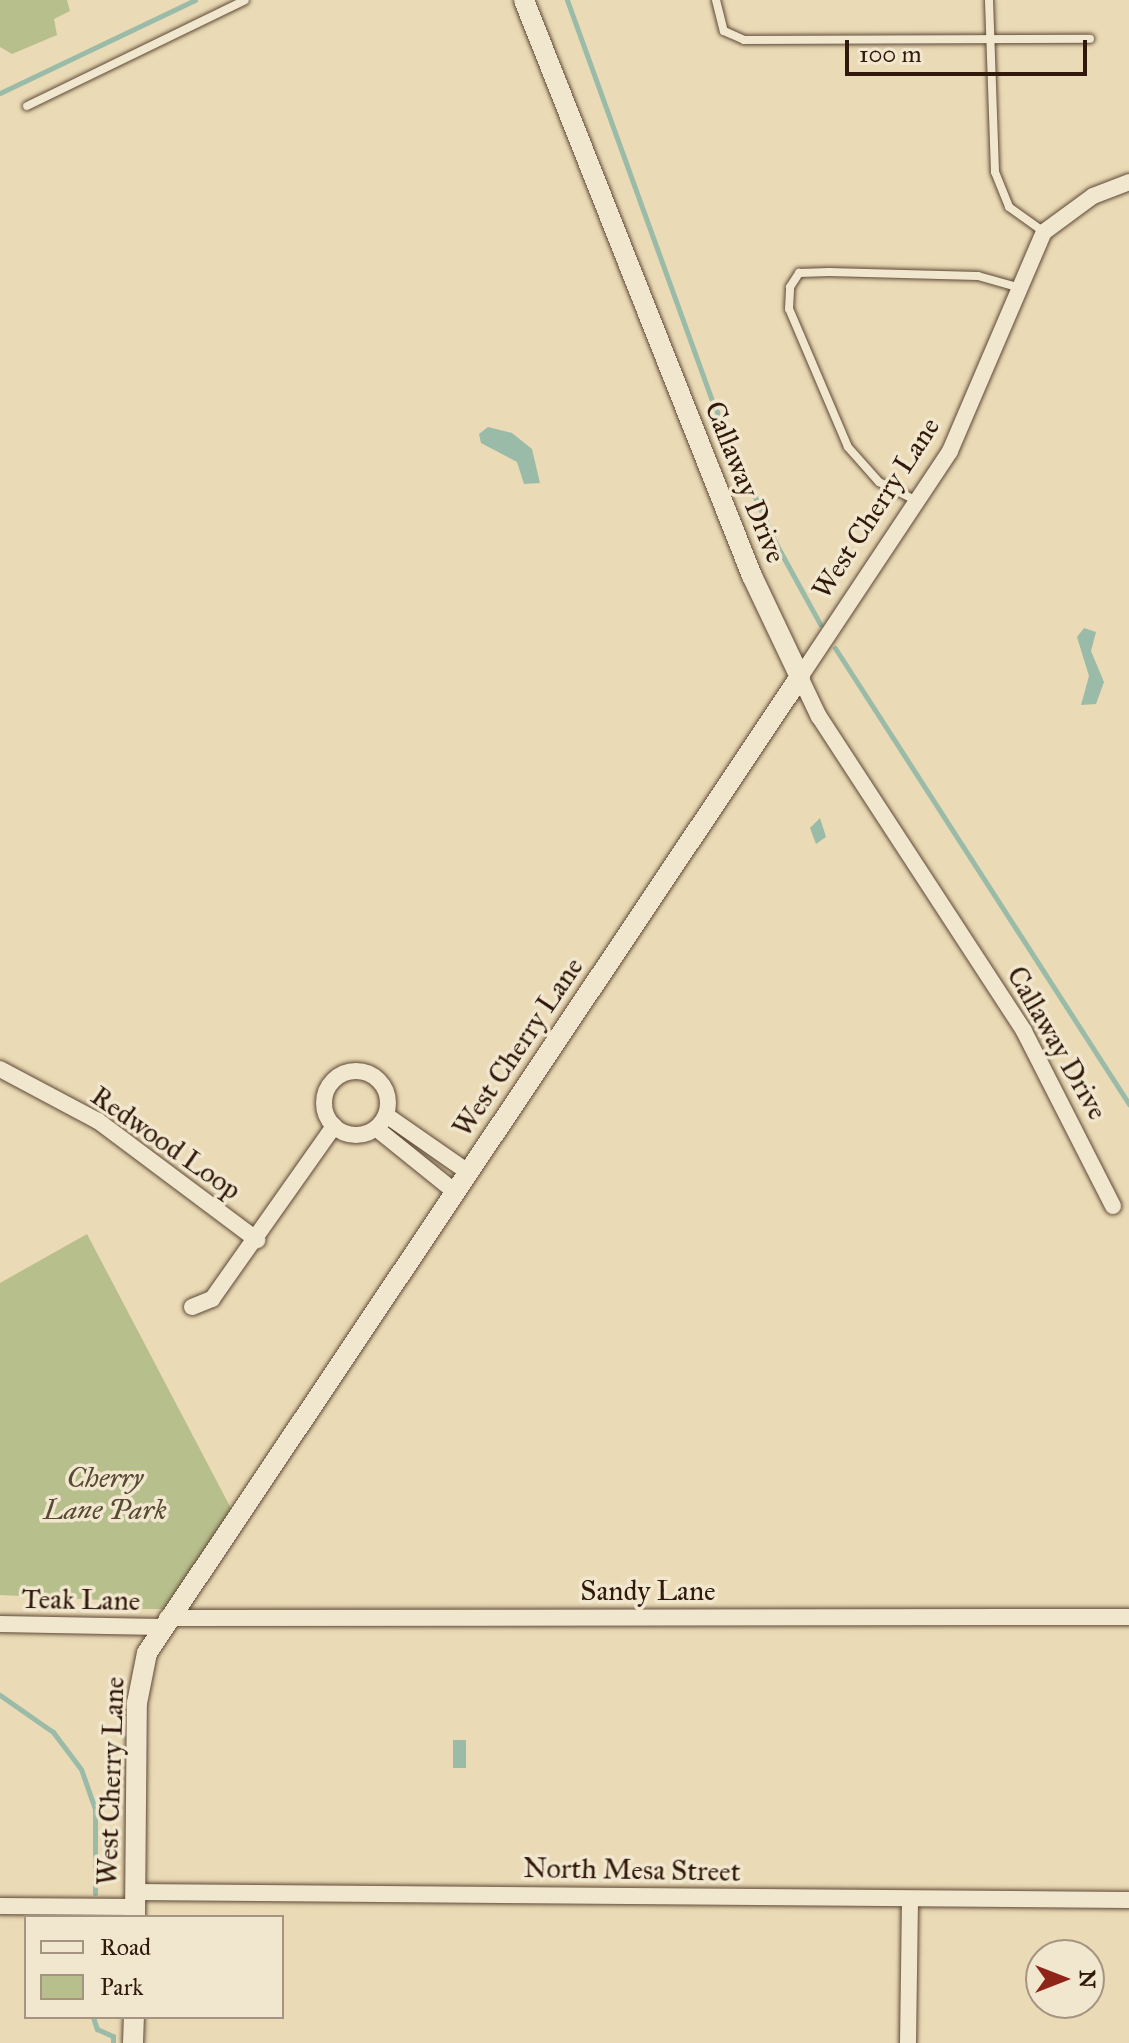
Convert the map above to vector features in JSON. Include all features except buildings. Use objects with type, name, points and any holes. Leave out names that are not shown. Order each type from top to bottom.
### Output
[{"type":"street","name":"Callaway Drive","points":[[524,0],[752,576],[819,717],[1033,1045],[1113,1206]]},
{"type":"street","points":[[1044,232],[1093,196],[1129,182]]},
{"type":"street","name":"West Cherry Lane","points":[[135,1905],[137,1703],[147,1653],[164,1623],[800,677],[915,500],[967,417],[1017,287],[1044,232]]},
{"type":"street","name":"Redwood Loop","points":[[0,1069],[98,1121],[257,1240]]},
{"type":"street","points":[[343,1073],[368,1073],[379,1080],[388,1103],[382,1122],[356,1135],[334,1126],[324,1103],[326,1091],[343,1073]]},
{"type":"street","points":[[382,1122],[468,1172]]},
{"type":"street","points":[[382,1122],[455,1192]]},
{"type":"street","points":[[192,1307],[212,1299],[257,1240],[334,1126]]},
{"type":"street","name":"Sandy Lane","points":[[164,1623],[1129,1617]]},
{"type":"street","name":"Teak Lane","points":[[0,1624],[164,1623]]},
{"type":"street","points":[[908,2043],[910,1899]]},
{"type":"street","name":"North Mesa Street","points":[[0,1906],[1129,1900]]},
{"type":"street","points":[[133,2043],[134,2019]]},
{"type":"lane","points":[[27,106],[245,0]]},
{"type":"lane","points":[[716,0],[724,31],[744,40],[1090,39]]},
{"type":"lane","points":[[989,0],[995,172],[1009,207],[1044,232]]},
{"type":"lane","points":[[915,500],[879,482],[848,447],[789,309],[790,287],[799,273],[829,272],[978,276],[1017,287]]},
{"type":"green space","points":[[0,0],[67,0],[70,11],[54,19],[57,35],[12,54],[0,47]]},
{"type":"green space","name":"Cherry Lane Park","points":[[87,1234],[235,1516],[172,1609],[118,1609],[102,1600],[0,1595],[0,1283]]},
{"type":"shaded area","points":[[488,427],[512,433],[532,449],[540,483],[524,484],[517,462],[481,443],[479,434]]},
{"type":"shaded area","points":[[1084,628],[1096,632],[1091,651],[1104,682],[1096,704],[1081,705],[1089,676],[1077,637]]},
{"type":"shaded area","points":[[820,818],[826,837],[816,844],[810,828]]},
{"type":"shaded area","points":[[453,1740],[466,1740],[466,1768],[453,1768]]},
{"type":"waterway","points":[[0,93],[195,0]]},
{"type":"waterway","points":[[567,0],[714,405],[775,542],[820,624]]},
{"type":"waterway","points":[[835,648],[1129,1104]]},
{"type":"waterway","points":[[0,1695],[53,1732],[81,1769],[95,1809],[95,1893]]},
{"type":"waterway","points":[[94,2019],[97,2029],[113,2036],[113,2043]]}]
